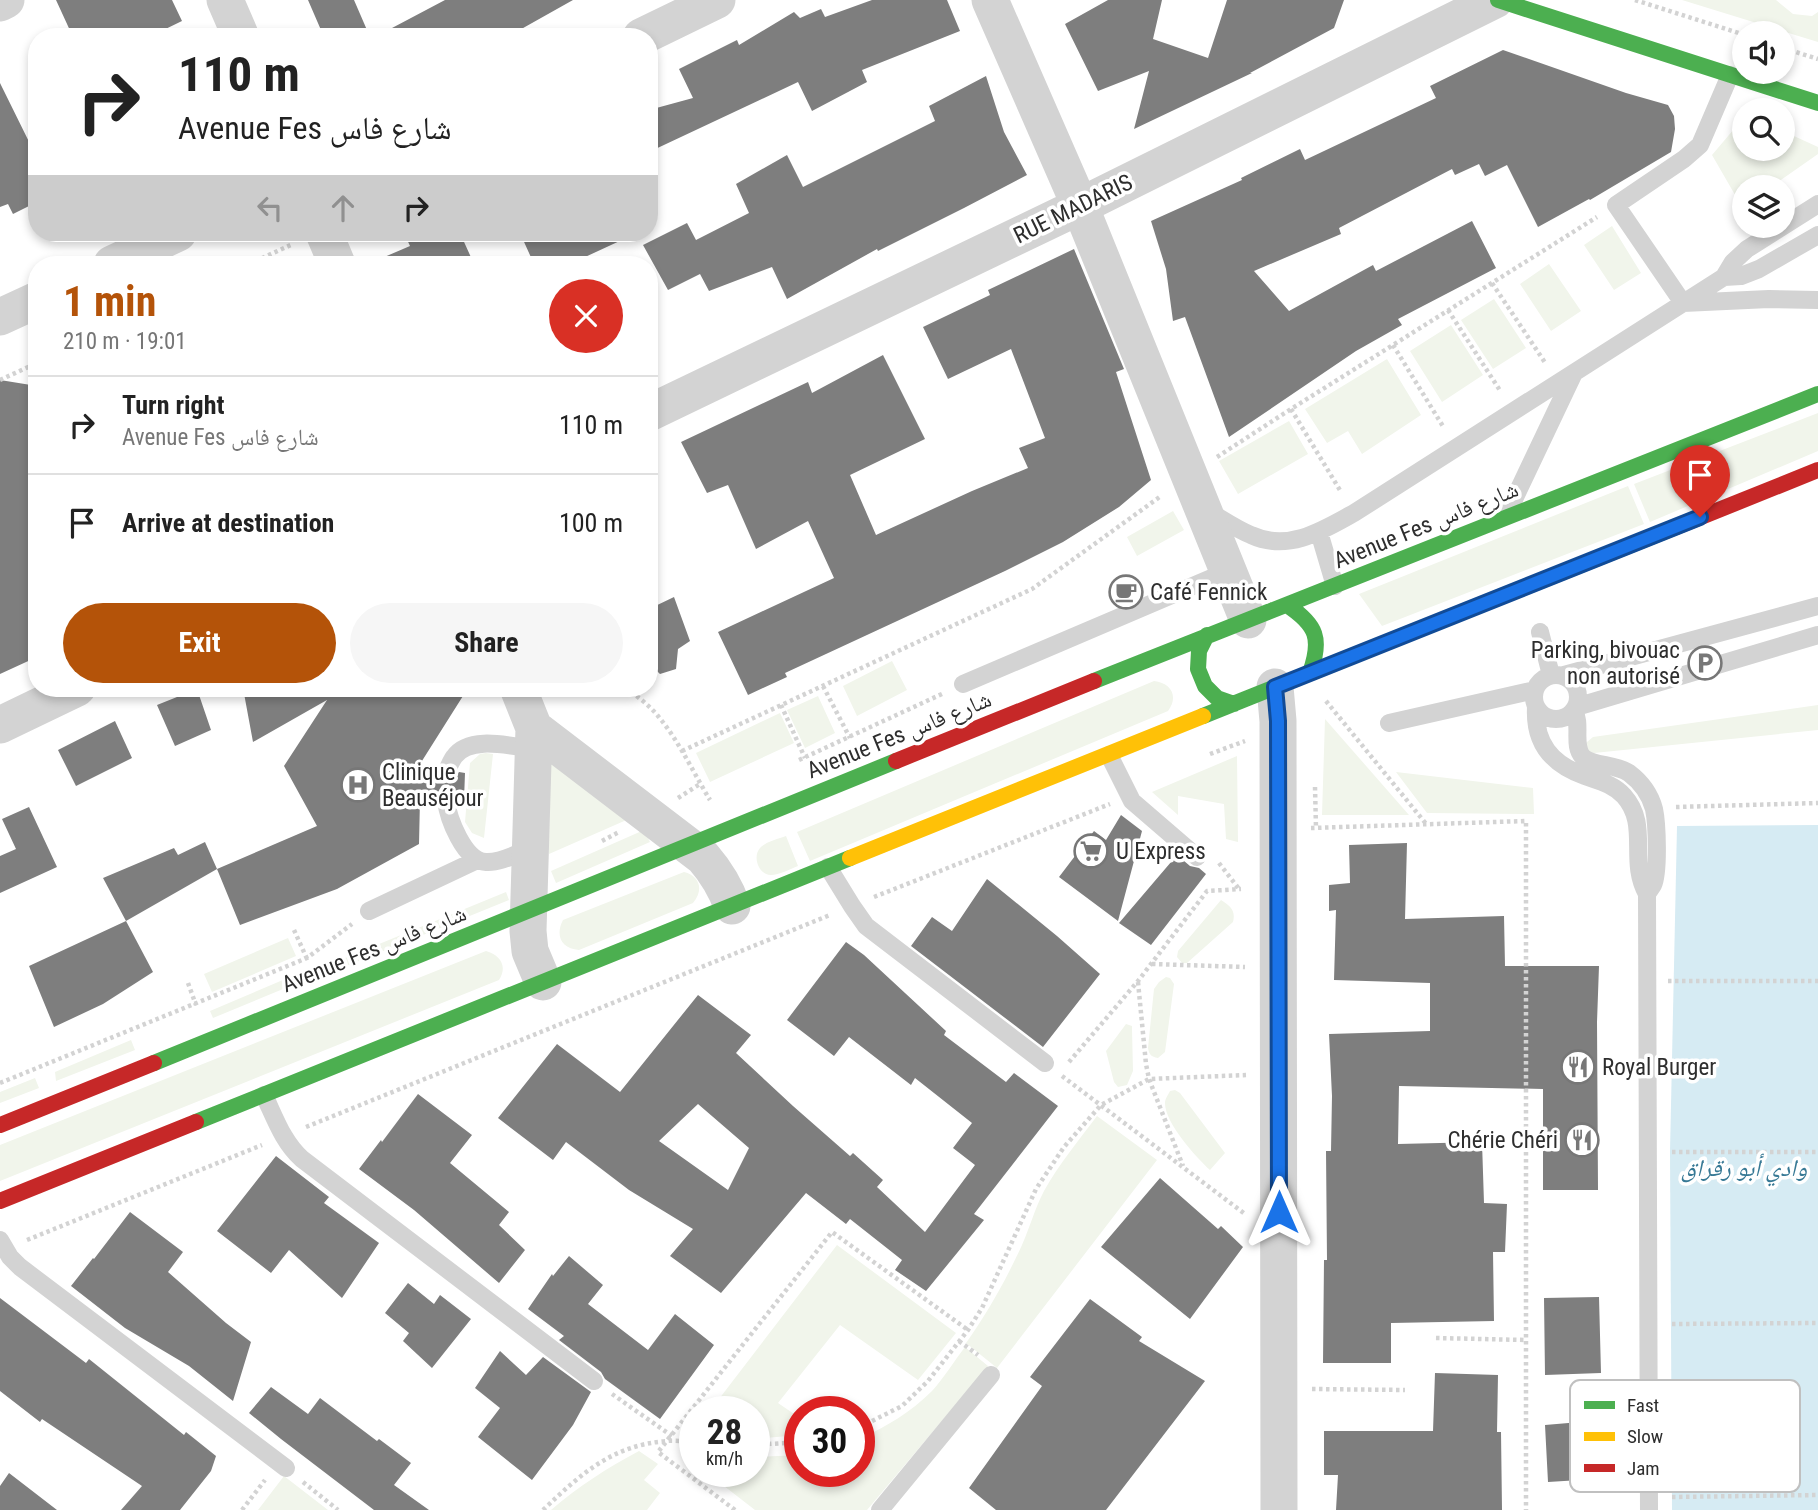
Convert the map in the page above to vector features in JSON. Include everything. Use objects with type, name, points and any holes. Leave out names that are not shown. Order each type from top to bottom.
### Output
[{"type":"main road","points":[[1497,0],[1818,103]]},
{"type":"main road","name":"Avenue Fes شارع فاس","points":[[0,1125],[1207,635],[1818,394]]},
{"type":"main road","points":[[0,1201],[1818,471]]},
{"type":"main road","points":[[1287,605],[1304,615],[1315,633],[1317,654],[1310,673]]},
{"type":"main road","points":[[1207,635],[1199,651],[1198,669],[1205,685],[1217,698],[1234,704]]},
{"type":"street","points":[[0,3],[6,0]]},
{"type":"street","points":[[225,0],[237,28]]},
{"type":"street","points":[[658,29],[717,0]]},
{"type":"street","points":[[990,0],[1080,206],[1248,620]]},
{"type":"street","name":"RUE MADARIS","points":[[658,409],[1080,206],[1497,0]]},
{"type":"street","points":[[129,256],[159,242]]},
{"type":"street","points":[[313,242],[328,256]]},
{"type":"street","points":[[0,317],[28,304]]},
{"type":"street","points":[[1275,687],[1279,829],[1279,1510]]},
{"type":"street","points":[[0,725],[59,697]]},
{"type":"street","points":[[521,697],[533,738],[528,931],[530,951],[543,982]]},
{"type":"street","points":[[533,738],[703,857],[726,888],[732,906]]},
{"type":"lane","points":[[1683,303],[1616,205],[1700,145],[1730,75]]},
{"type":"lane","points":[[1196,491],[1253,537],[1287,542],[1320,532],[1724,277],[1733,262],[1748,249],[1818,204]]},
{"type":"lane","points":[[1724,277],[1741,276],[1759,269],[1818,235]]},
{"type":"lane","points":[[1683,303],[1818,300]]},
{"type":"lane","points":[[1504,519],[1566,378]]},
{"type":"lane","points":[[1320,532],[1335,586]]},
{"type":"lane","points":[[963,684],[1228,571]]},
{"type":"lane","points":[[1648,1380],[1647,894],[1639,877],[1638,828],[1632,807],[1619,791],[1565,768],[1545,748],[1535,721],[1539,683],[1544,678],[1818,606]]},
{"type":"lane","points":[[1540,632],[1558,675],[1576,685],[1578,746],[1584,758],[1613,765],[1627,772],[1639,781],[1654,808],[1656,868],[1653,886],[1647,894]]},
{"type":"lane","points":[[1536,698],[1547,717],[1562,719],[1575,709],[1818,635]]},
{"type":"lane","points":[[1390,723],[1536,698]]},
{"type":"lane","points":[[446,772],[454,755],[470,744],[533,738]]},
{"type":"lane","points":[[1109,755],[1136,805],[1197,858]]},
{"type":"lane","points":[[446,800],[454,828],[477,860],[494,862],[529,849]]},
{"type":"lane","points":[[369,911],[477,860]]},
{"type":"lane","points":[[828,867],[866,926],[1052,1068]]},
{"type":"lane","points":[[264,1095],[290,1147],[302,1159],[594,1381]]},
{"type":"lane","points":[[2,1244],[20,1267],[282,1466]]},
{"type":"lane","points":[[880,1510],[990,1375]]},
{"type":"lane","points":[[1648,1492],[1648,1510]]},
{"type":"path","points":[[1635,0],[1732,31]]},
{"type":"path","points":[[1795,52],[1818,59]]},
{"type":"path","points":[[682,751],[1032,589],[1196,491],[1291,409],[1616,205]]},
{"type":"path","points":[[267,256],[300,242]]},
{"type":"path","points":[[1492,283],[1566,378]]},
{"type":"path","points":[[1448,310],[1513,411]]},
{"type":"path","points":[[1393,345],[1456,448]]},
{"type":"path","points":[[0,380],[28,367]]},
{"type":"path","points":[[1291,409],[1354,513]]},
{"type":"path","points":[[795,762],[963,684]]},
{"type":"path","points":[[823,686],[869,772]]},
{"type":"path","points":[[639,697],[659,716],[711,802],[722,796]]},
{"type":"path","points":[[1326,701],[1427,825]]},
{"type":"path","points":[[781,705],[805,758]]},
{"type":"path","points":[[1208,755],[1244,741],[1250,745]]},
{"type":"path","points":[[2,1244],[284,1136],[1129,796]]},
{"type":"path","points":[[1654,808],[1818,803]]},
{"type":"path","points":[[1279,829],[1525,821],[1526,1510]]},
{"type":"path","points":[[1217,860],[1238,889]]},
{"type":"path","points":[[1279,887],[1207,891],[1138,981],[1052,1068],[1279,1240]]},
{"type":"path","points":[[0,1083],[307,958],[369,911]]},
{"type":"path","points":[[1151,964],[1248,967]]},
{"type":"path","points":[[1138,981],[1149,1079],[1183,1167]]},
{"type":"path","points":[[1673,981],[1818,981]]},
{"type":"path","points":[[875,1420],[902,1406],[928,1381],[968,1330],[982,1308],[1036,1189],[1064,1147],[1101,1105],[1149,1079],[1279,1074]]},
{"type":"path","points":[[1670,1152],[1818,1152]]},
{"type":"path","points":[[1246,1200],[1246,1214]]},
{"type":"path","points":[[734,1510],[658,1452],[832,1232],[968,1330]]},
{"type":"path","points":[[1671,1324],[1818,1323]]},
{"type":"path","points":[[1436,1338],[1526,1339]]},
{"type":"path","points":[[594,1381],[670,1438]]},
{"type":"path","points":[[1279,1389],[1405,1390]]},
{"type":"path","points":[[543,1510],[577,1477],[615,1454],[639,1445],[670,1438],[679,1439]]},
{"type":"path","points":[[242,1510],[282,1466],[338,1510]]},
{"type":"path","points":[[1672,1497],[1818,1495]]},
{"type":"shaded area","points":[[1682,0],[1776,0],[1793,14],[1812,16],[1818,12],[1818,42],[1795,35],[1795,21],[1750,21]]},
{"type":"shaded area","points":[[1732,131],[1732,161],[1795,161],[1795,136],[1818,147],[1818,154],[1788,175],[1732,175],[1732,190],[1712,155]]},
{"type":"shaded area","points":[[1612,226],[1641,273],[1614,290],[1584,245]]},
{"type":"shaded area","points":[[1549,264],[1581,311],[1551,331],[1520,284]]},
{"type":"shaded area","points":[[1494,299],[1526,348],[1493,369],[1461,320]]},
{"type":"shaded area","points":[[1451,325],[1483,375],[1442,402],[1410,351]]},
{"type":"shaded area","points":[[1387,359],[1421,415],[1362,454],[1348,431],[1327,443],[1305,409]]},
{"type":"shaded area","points":[[1818,413],[1818,451],[1650,522],[1634,484]]},
{"type":"shaded area","points":[[1289,421],[1308,454],[1238,494],[1219,461]]},
{"type":"shaded area","points":[[1628,486],[1644,524],[1382,626],[1359,594]]},
{"type":"shaded area","points":[[1173,511],[1184,530],[1137,556],[1127,537]]},
{"type":"shaded area","points":[[892,661],[907,690],[857,716],[843,686]]},
{"type":"shaded area","points":[[1154,681],[1165,684],[1172,691],[1173,700],[1168,711],[810,861],[797,832]]},
{"type":"shaded area","points":[[818,696],[835,733],[805,748],[787,710]]},
{"type":"shaded area","points":[[1818,705],[1818,730],[1594,753],[1589,751],[1587,746],[1587,742],[1593,737]]},
{"type":"shaded area","points":[[780,713],[794,743],[710,782],[696,753]]},
{"type":"shaded area","points":[[1325,719],[1409,815],[1322,815]]},
{"type":"shaded area","points":[[480,754],[493,754],[484,838],[472,833],[465,822],[470,763]]},
{"type":"shaded area","points":[[1237,756],[1238,842],[1226,839],[1224,804],[1178,796],[1178,815],[1152,792]]},
{"type":"shaded area","points":[[550,757],[631,818],[549,854]]},
{"type":"shaded area","points":[[1396,772],[1533,788],[1534,814],[1427,813]]},
{"type":"shaded area","points":[[644,830],[650,842],[556,883],[551,871]]},
{"type":"shaded area","points":[[786,836],[798,866],[777,874],[763,872],[757,860],[760,848]]},
{"type":"shaded area","points":[[684,872],[694,877],[699,884],[693,903],[579,950],[568,947],[561,940],[563,920]]},
{"type":"shaded area","points":[[506,892],[509,900],[327,974],[323,967]]},
{"type":"shaded area","points":[[1221,900],[1232,909],[1233,922],[1187,963],[1182,963],[1177,957],[1178,951]]},
{"type":"shaded area","points":[[288,938],[296,956],[212,992],[204,974]]},
{"type":"shaded area","points":[[486,951],[495,955],[503,966],[499,980],[0,1181],[0,1145]]},
{"type":"shaded area","points":[[297,974],[300,982],[213,1018],[210,1011]]},
{"type":"shaded area","points":[[1166,977],[1174,984],[1165,1052],[1158,1058],[1151,1055],[1148,1048],[1154,989]]},
{"type":"shaded area","points":[[1126,1024],[1132,1026],[1133,1071],[1127,1085],[1118,1087],[1114,1082],[1106,1051]]},
{"type":"shaded area","points":[[131,1040],[135,1050],[56,1081],[55,1072]]},
{"type":"shaded area","points":[[35,1078],[39,1088],[0,1103],[0,1092]]},
{"type":"shaded area","points":[[1175,1090],[1225,1153],[1210,1170],[1175,1129],[1166,1110],[1166,1097],[1170,1091]]},
{"type":"shaded area","points":[[1097,1116],[1157,1160],[997,1368],[966,1343],[1010,1271],[1044,1191]]},
{"type":"shaded area","points":[[837,1245],[956,1333],[918,1380],[840,1325],[778,1403],[784,1407],[784,1436],[770,1438],[770,1396],[721,1396]]},
{"type":"shaded area","points":[[965,1347],[988,1366],[867,1510],[755,1510],[725,1487],[770,1487],[770,1456],[784,1456],[784,1487],[875,1487],[875,1431],[916,1406],[941,1381]]},
{"type":"shaded area","points":[[639,1451],[658,1464],[644,1480],[660,1493],[647,1510],[551,1510],[594,1478]]},
{"type":"shaded area","points":[[284,1476],[328,1510],[258,1510]]},
{"type":"water","name":"وادي أبو رقراق","points":[[1818,825],[1818,1510],[1672,1510],[1672,1492],[1800,1492],[1800,1380],[1671,1380],[1670,1152],[1677,826]]},
{"type":"building","points":[[56,0],[172,0],[182,21],[168,28],[69,28]]},
{"type":"building","points":[[308,0],[354,0],[366,28],[320,28]]},
{"type":"building","points":[[445,0],[573,0],[523,28],[392,28]]},
{"type":"building","points":[[872,0],[947,0],[960,31],[862,70],[867,82],[812,111],[798,82],[658,148],[658,108],[693,98],[679,69],[737,40],[739,45],[794,12],[800,18],[821,9],[825,17]]},
{"type":"building","points":[[1108,0],[1162,0],[1153,39],[1208,58],[1227,0],[1344,0],[1334,28],[1252,73],[1134,129],[1149,71],[1098,91],[1065,24]]},
{"type":"building","points":[[1503,50],[1668,105],[1674,116],[1675,129],[1671,152],[1538,227],[1507,165],[1485,176],[1479,164],[1455,175],[1452,169],[1339,228],[1341,234],[1254,271],[1289,311],[1373,265],[1376,271],[1472,221],[1496,268],[1398,319],[1402,325],[1356,351],[1229,437],[1185,317],[1173,321],[1166,269],[1151,221],[1242,180],[1241,178],[1300,149],[1305,160],[1436,98],[1430,86]]},
{"type":"building","points":[[986,76],[1004,132],[1027,175],[878,251],[877,249],[787,299],[772,267],[709,291],[700,274],[668,290],[658,272],[658,256],[649,256],[643,245],[658,242],[658,238],[687,223],[696,240],[749,213],[736,184],[787,155],[803,187],[935,121],[929,106]]},
{"type":"building","points":[[0,83],[28,140],[28,206],[13,214],[8,204],[0,207]]},
{"type":"building","points":[[408,242],[464,242],[470,256],[387,256],[410,246]]},
{"type":"building","points":[[524,242],[618,242],[587,256],[530,256]]},
{"type":"building","points":[[1074,249],[1124,369],[1116,372],[1151,480],[1119,507],[1063,542],[785,673],[787,677],[748,695],[718,632],[834,578],[808,521],[756,549],[728,485],[707,493],[681,442],[808,382],[812,393],[883,355],[925,439],[850,475],[876,535],[1028,468],[1019,448],[1045,438],[1011,349],[948,379],[923,327],[990,295],[988,290]]},
{"type":"building","points":[[0,380],[28,385],[28,661],[0,674]]},
{"type":"building","points":[[674,597],[690,641],[678,649],[676,669],[660,674],[658,672],[658,605]]},
{"type":"building","points":[[177,697],[200,697],[211,730],[175,746],[157,705]]},
{"type":"building","name":"Clinique Beauséjour","points":[[245,697],[462,697],[415,772],[435,772],[437,778],[445,783],[452,781],[459,772],[465,773],[464,800],[458,800],[454,792],[445,789],[438,792],[435,800],[420,799],[419,844],[337,889],[240,925],[217,869],[317,826],[284,766],[327,700],[253,742]]},
{"type":"building","points":[[115,721],[132,758],[76,786],[58,750]]},
{"type":"building","points":[[29,807],[57,867],[0,893],[0,856],[16,849],[2,819]]},
{"type":"building","points":[[1121,815],[1142,831],[1118,921],[1059,877],[1094,831],[1106,840]]},
{"type":"building","points":[[205,842],[217,869],[126,921],[103,878],[174,848],[178,855]]},
{"type":"building","points":[[1407,843],[1405,919],[1504,916],[1505,966],[1599,966],[1598,1190],[1543,1190],[1543,1089],[1399,1086],[1398,1144],[1482,1142],[1484,1203],[1507,1204],[1505,1252],[1493,1252],[1494,1321],[1391,1323],[1391,1363],[1323,1363],[1324,1260],[1327,1260],[1326,1151],[1331,1151],[1329,1034],[1430,1031],[1430,983],[1334,980],[1336,910],[1329,911],[1329,885],[1350,883],[1349,845]]},
{"type":"building","points":[[1177,855],[1206,874],[1151,945],[1119,923]]},
{"type":"building","points":[[987,879],[1100,974],[1043,1047],[911,946],[932,917],[952,931]]},
{"type":"building","points":[[126,921],[153,972],[103,1004],[54,1027],[29,966]]},
{"type":"building","points":[[846,942],[864,955],[946,1031],[944,1035],[1006,1082],[1014,1073],[1058,1106],[974,1214],[984,1220],[926,1291],[895,1270],[902,1260],[850,1219],[846,1224],[806,1193],[721,1293],[670,1256],[693,1229],[629,1190],[566,1142],[553,1160],[498,1118],[557,1044],[620,1092],[698,995],[751,1035],[736,1053],[850,1156],[853,1153],[883,1180],[877,1187],[925,1232],[975,1165],[953,1148],[972,1123],[915,1078],[911,1085],[849,1037],[834,1056],[787,1020]],"holes":[[[698,1104],[749,1148],[728,1190],[659,1141]]]},
{"type":"building","points":[[418,1094],[472,1135],[450,1163],[509,1212],[499,1225],[525,1250],[499,1283],[414,1210],[359,1169]]},
{"type":"building","points":[[276,1156],[329,1197],[324,1203],[379,1243],[342,1298],[289,1250],[271,1273],[217,1231]]},
{"type":"building","points":[[1160,1178],[1218,1229],[1221,1226],[1243,1247],[1190,1319],[1101,1247]]},
{"type":"building","points":[[130,1212],[183,1252],[168,1272],[251,1342],[233,1401],[189,1366],[125,1328],[71,1286]]},
{"type":"building","points":[[569,1256],[603,1285],[588,1304],[648,1350],[675,1314],[714,1345],[660,1419],[605,1379],[601,1372],[559,1340],[564,1336],[528,1309],[552,1274],[553,1276]]},
{"type":"building","points":[[408,1283],[434,1304],[440,1295],[471,1319],[432,1368],[403,1341],[409,1333],[385,1313]]},
{"type":"building","points":[[1599,1297],[1601,1373],[1545,1375],[1544,1298]]},
{"type":"building","points":[[0,1298],[86,1363],[89,1359],[184,1435],[186,1432],[216,1456],[211,1471],[180,1510],[121,1510],[142,1486],[42,1419],[40,1422],[0,1391]]},
{"type":"building","points":[[1090,1299],[1142,1337],[1139,1341],[1205,1381],[1106,1510],[996,1510],[969,1488],[1042,1386],[1030,1377]]},
{"type":"building","points":[[500,1351],[526,1375],[543,1357],[591,1392],[573,1425],[532,1480],[478,1437],[500,1408],[475,1388]]},
{"type":"building","points":[[1435,1373],[1498,1375],[1497,1432],[1501,1432],[1502,1510],[1336,1510],[1338,1475],[1324,1475],[1324,1431],[1433,1431]]},
{"type":"building","points":[[271,1387],[308,1414],[320,1398],[411,1463],[394,1485],[429,1510],[374,1510],[281,1439],[249,1413]]},
{"type":"building","points":[[1570,1423],[1570,1481],[1548,1482],[1545,1425]]},
{"type":"building","points":[[9,1473],[57,1510],[0,1510],[0,1486]]},
{"type":"traffic: fast","points":[[1498,0],[1818,103]]},
{"type":"traffic: fast","points":[[1094,681],[1818,394]]},
{"type":"traffic: fast","points":[[1203,716],[1676,527]]},
{"type":"traffic: fast","points":[[1287,605],[1305,619],[1314,634],[1316,651],[1310,673]]},
{"type":"traffic: fast","points":[[1207,635],[1199,651],[1198,669],[1205,686],[1217,698],[1234,704]]},
{"type":"traffic: fast","points":[[154,1063],[896,761]]},
{"type":"traffic: fast","points":[[196,1122],[850,858]]},
{"type":"traffic: slow","points":[[850,858],[1203,716]]},
{"type":"traffic: jam","points":[[1676,527],[1818,470]]},
{"type":"traffic: jam","points":[[896,761],[1094,681]]},
{"type":"traffic: jam","points":[[0,1125],[154,1063]]},
{"type":"traffic: jam","points":[[0,1201],[196,1122]]},
{"type":"place","name":"Café Fennick","points":[[1126,592]]},
{"type":"place","name":"Parking, bivouac non autorisé","points":[[1705,663]]},
{"type":"place","name":"Clinique Beauséjour","points":[[358,785]]},
{"type":"place","name":"U Express","points":[[1091,851]]},
{"type":"place","name":"Royal Burger","points":[[1578,1067]]},
{"type":"place","name":"Chérie Chéri","points":[[1582,1140]]},
{"type":"route","points":[[1279,1212],[1278,721],[1275,687],[1700,517]]}]
